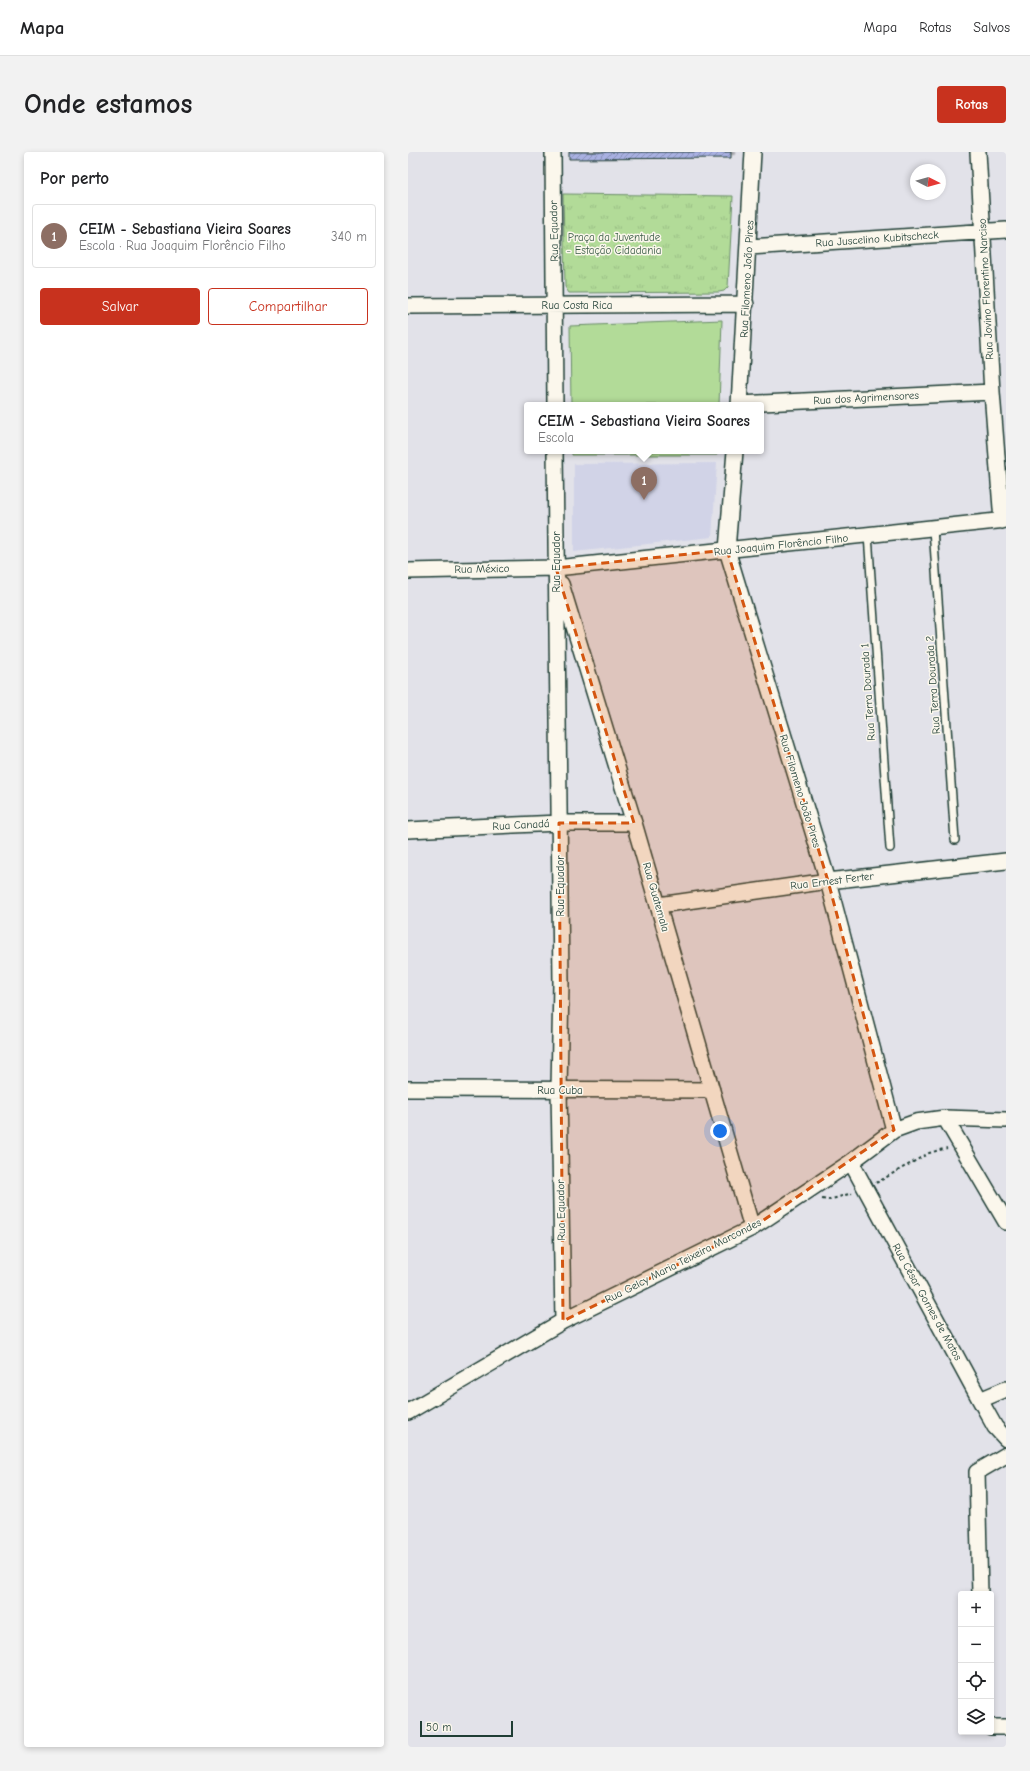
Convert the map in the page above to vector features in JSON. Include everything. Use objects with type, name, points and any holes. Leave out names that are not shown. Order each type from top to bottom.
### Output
[{"type":"street","name":"Rua Equador","points":[[553,152],[555,402]]},
{"type":"street","name":"Rua Filomeno João Pires","points":[[739,402],[746,304],[753,152]]},
{"type":"street","name":"Rua Jovino Florentino Narciso","points":[[978,152],[992,392],[1004,521]]},
{"type":"street","name":"Rua Juscelino Kubitscheck","points":[[749,248],[1006,230]]},
{"type":"street","name":"Rua Costa Rica","points":[[408,306],[746,304]]},
{"type":"street","name":"Rua dos Agrimensores","points":[[764,403],[992,392]]},
{"type":"street","name":"Rua Equador","points":[[555,454],[560,823],[559,1090],[563,1321]]},
{"type":"street","name":"Rua Filomeno João Pires","points":[[736,454],[727,550],[828,881],[894,1130]]},
{"type":"street","name":"Rua Joaquim Florêncio Filho","points":[[556,568],[1004,521]]},
{"type":"street","name":"Rua México","points":[[408,571],[556,568]]},
{"type":"street","name":"Rua Guatemala","points":[[556,568],[659,905],[752,1228]]},
{"type":"street","name":"Rua Canadá","points":[[408,830],[560,823],[634,823]]},
{"type":"street","name":"Rua Ernest Ferter","points":[[659,905],[828,881],[1006,861]]},
{"type":"street","name":"Rua Cuba","points":[[408,1089],[712,1090]]},
{"type":"street","name":"Rua Gelcy Maria Teixeira Marcondes","points":[[408,1412],[563,1321],[752,1228],[851,1162],[894,1130],[916,1122],[945,1118],[1006,1120]]},
{"type":"street","points":[[945,1118],[1006,1222]]},
{"type":"street","name":"Rua César Gomes de Matos","points":[[851,1162],[980,1400],[1001,1423],[1006,1439]]},
{"type":"street","points":[[980,1400],[1006,1388]]},
{"type":"street","points":[[980,1591],[977,1472],[1006,1455]]},
{"type":"street","points":[[994,1727],[1006,1726]]},
{"type":"lane","name":"Rua Terra Dourada 2","points":[[933,529],[955,840]]},
{"type":"lane","name":"Rua Terra Dourada 1","points":[[868,535],[890,848]]},
{"type":"path","points":[[822,1199],[829,1200],[866,1190],[929,1153],[960,1144]]},
{"type":"highlighted area","points":[[727,550],[828,881],[894,1130],[752,1228],[563,1321],[559,823],[634,823],[556,568]]},
{"type":"shaded area","points":[[717,463],[712,537],[574,552],[574,464]]},
{"type":"green space","name":"Praça da Juventude - Estação Cidadania","points":[[563,194],[733,196],[728,287],[724,291],[719,292],[569,293],[565,287]]},
{"type":"green space","points":[[722,320],[719,402],[571,402],[570,326]]},
{"type":"green space","points":[[572,454],[717,454],[717,455]]},
{"type":"building","points":[[569,152],[731,152],[731,158],[569,159]]},
{"type":"place","name":"CEIM - Sebastiana Vieira Soares","points":[[644,500]]}]
